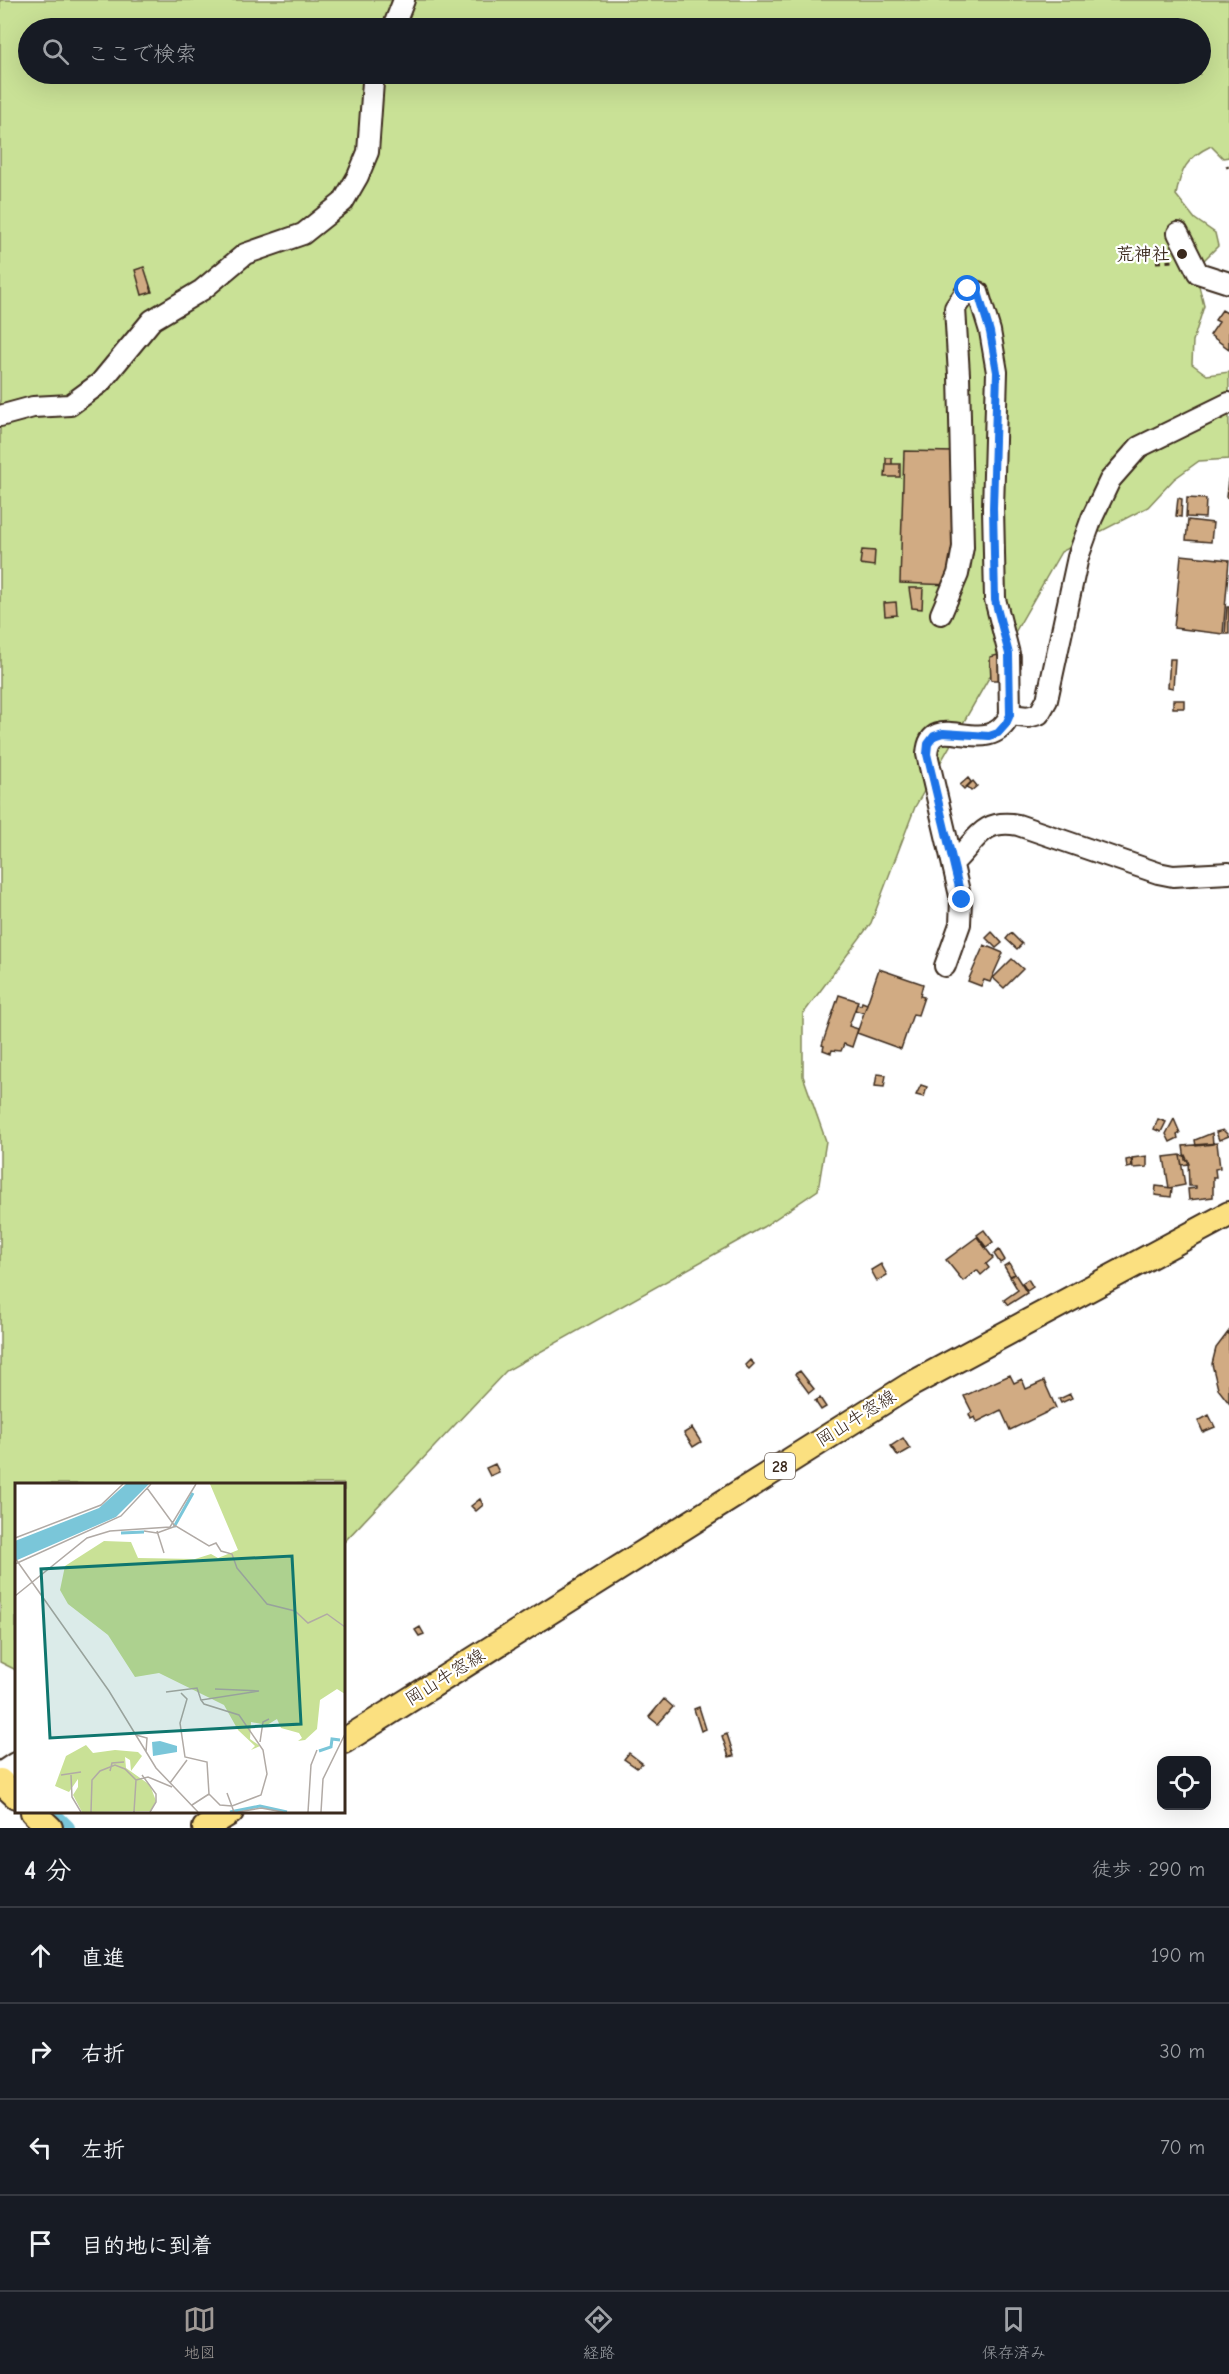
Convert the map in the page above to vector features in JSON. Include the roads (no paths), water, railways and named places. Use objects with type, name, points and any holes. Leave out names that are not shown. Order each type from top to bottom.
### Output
[{"type":"main road","name":"岡山牛窓線","points":[[345,1740],[910,1385],[1229,1214]]},
{"type":"main road","points":[[5,1772],[15,1794]]},
{"type":"main road","points":[[34,1813],[50,1828]]},
{"type":"main road","points":[[205,1828],[229,1813]]},
{"type":"street","points":[[397,18],[404,0]]},
{"type":"street","points":[[0,416],[33,407],[70,405],[100,382],[152,320],[202,290],[245,254],[303,234],[343,202],[368,152],[373,84]]},
{"type":"street","points":[[1178,233],[1198,273],[1229,283]]},
{"type":"street","points":[[941,614],[958,574],[963,547],[955,308],[968,289],[978,292],[990,332],[997,372],[993,508],[995,600],[1009,654],[1010,715],[998,733],[981,736],[943,733],[934,736],[928,744],[927,754],[962,900],[960,924],[945,966]]},
{"type":"street","points":[[1010,715],[1028,717],[1039,714],[1047,700],[1078,557],[1092,518],[1110,480],[1139,447],[1229,403]]},
{"type":"street","points":[[953,863],[978,834],[992,825],[1004,823],[1018,825],[1158,873],[1173,876],[1229,873]]},
{"type":"waterway","points":[[52,1813],[67,1828]]},
{"type":"place","name":"荒神社","points":[[1182,254]]}]
